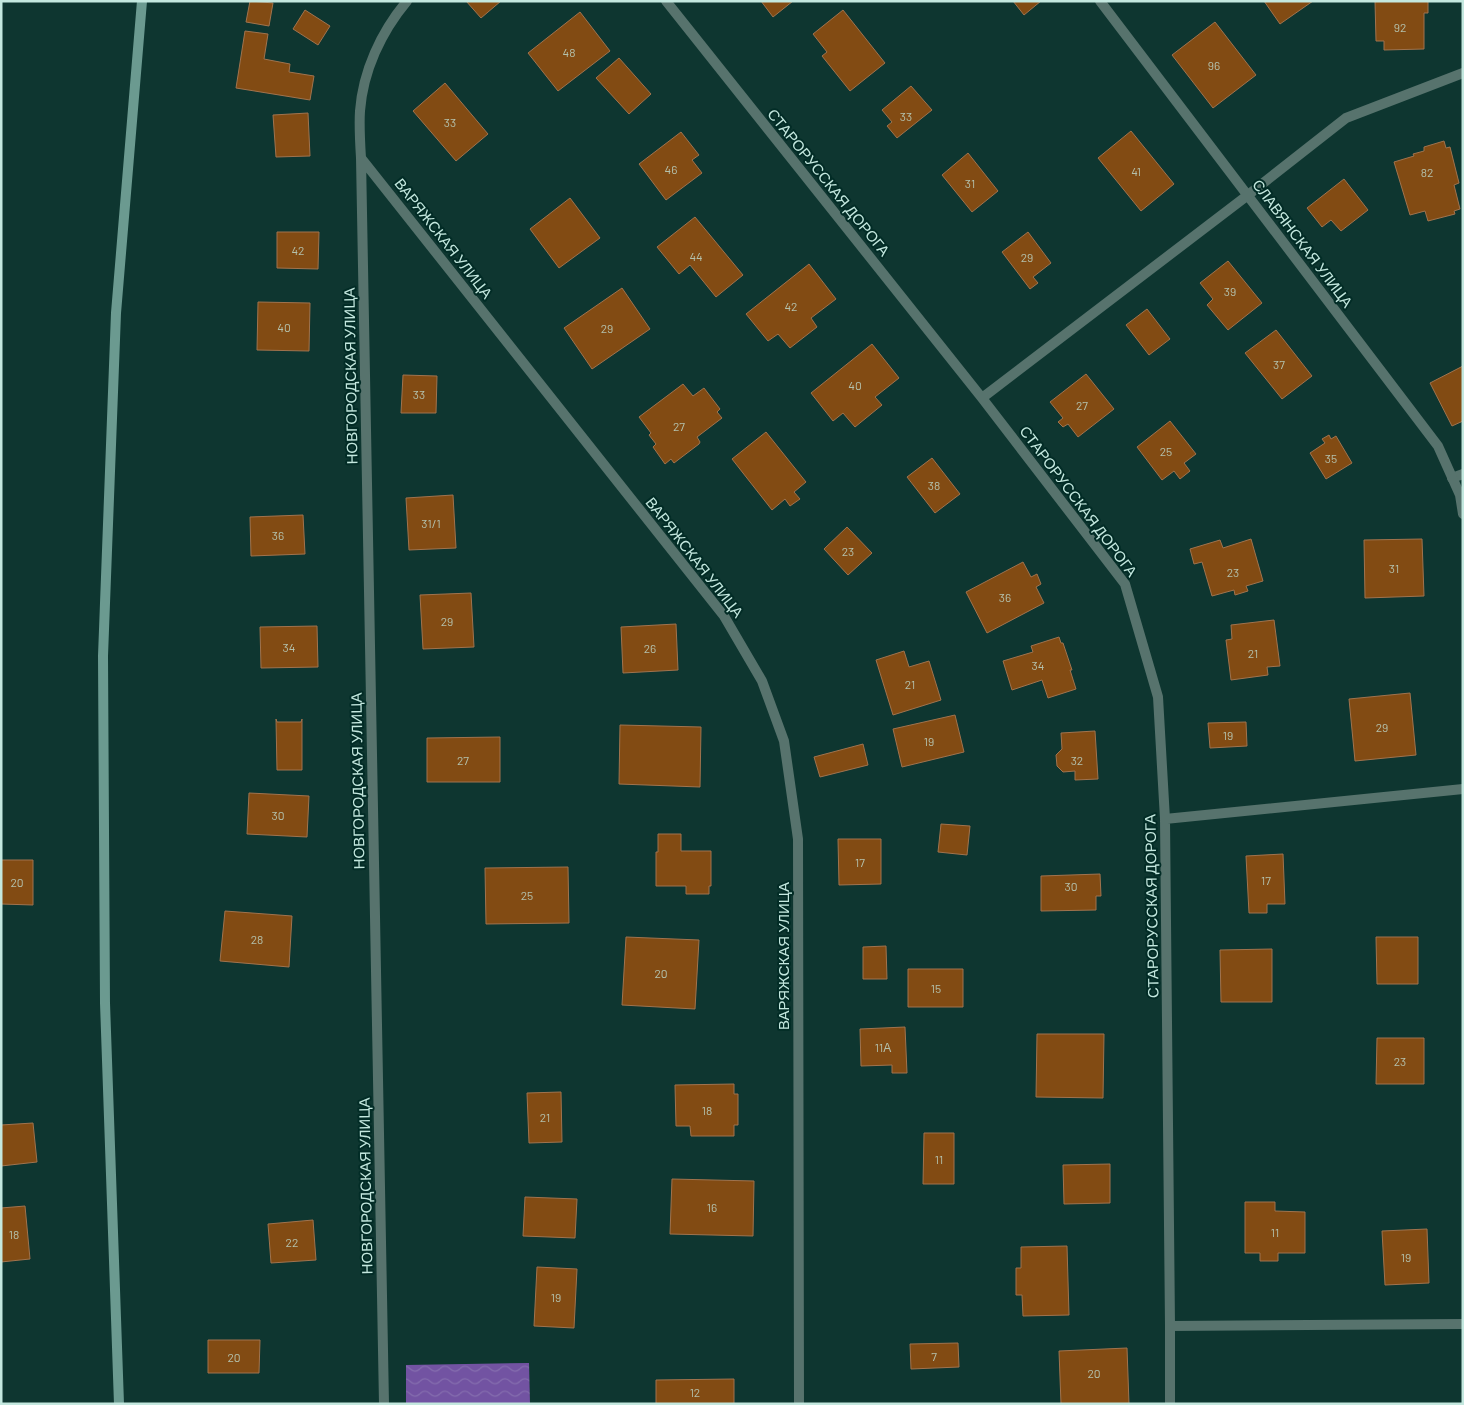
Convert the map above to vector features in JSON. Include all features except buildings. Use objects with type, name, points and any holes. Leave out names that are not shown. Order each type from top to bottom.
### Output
[{"type":"main road","points":[[119,1404],[105,1003],[103,656],[116,313],[142,1]]},
{"type":"street","points":[[361,158],[360,110],[371,60],[397,13],[407,1]]},
{"type":"street","name":"СТАРОРУССКАЯ ДОРОГА","points":[[666,1],[982,398],[1125,584],[1158,697],[1165,819],[1170,1404]]},
{"type":"street","name":"СЛАВЯНСКАЯ УЛИЦА","points":[[1100,1],[1438,446],[1460,495],[1463,514]]},
{"type":"street","points":[[982,398],[1346,118],[1463,73]]},
{"type":"street","name":"НОВГОРОДСКАЯ УЛИЦА","points":[[361,158],[384,1404]]},
{"type":"street","name":"ВАРЯЖСКАЯ УЛИЦА","points":[[361,158],[724,616],[762,681],[781,732],[784,741],[798,839],[798,1404]]},
{"type":"street","points":[[1452,478],[1463,474]]},
{"type":"street","points":[[1165,819],[1463,789]]},
{"type":"street","points":[[1170,1326],[1463,1324]]},
{"type":"water","points":[[529,1363],[530,1404],[406,1404],[406,1365]]}]
